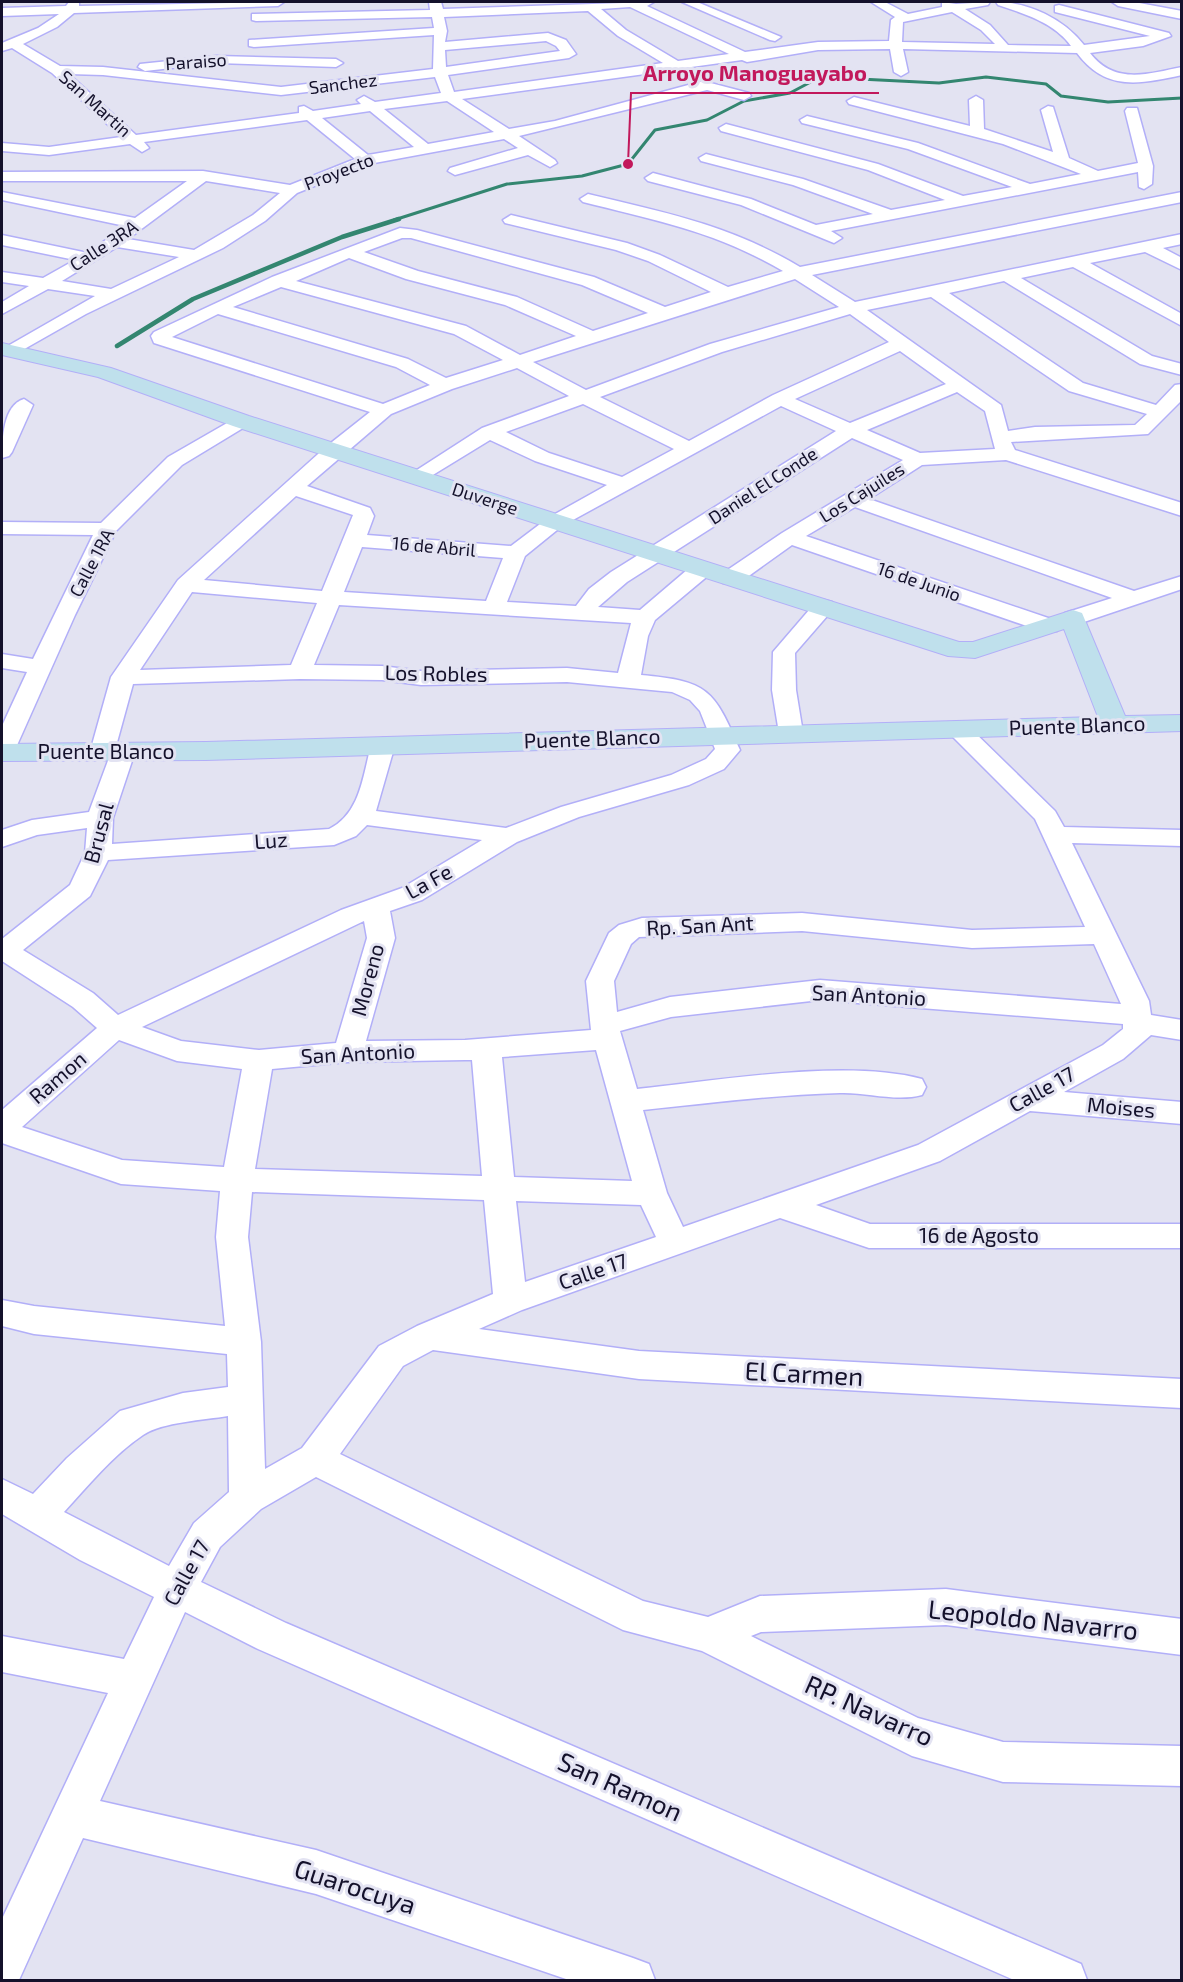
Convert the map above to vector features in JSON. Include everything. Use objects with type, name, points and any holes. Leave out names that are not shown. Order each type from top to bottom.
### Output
[{"type":"street","points":[[2,12],[74,4],[280,2],[283,15]]},
{"type":"street","points":[[256,16],[336,13],[353,7],[592,8],[631,2],[648,2]]},
{"type":"street","points":[[631,2],[747,58]]},
{"type":"street","points":[[688,2],[775,37],[723,45]]},
{"type":"street","points":[[876,2],[904,17]]},
{"type":"street","points":[[942,2],[997,36],[1004,48]]},
{"type":"street","points":[[904,63],[895,44],[897,20],[984,2]]},
{"type":"street","points":[[1002,2],[1034,13],[1073,37],[1094,67]]},
{"type":"street","points":[[976,21],[1059,9],[1080,2]]},
{"type":"street","points":[[1118,2],[1182,15]]},
{"type":"street","points":[[8,45],[51,25],[74,4]]},
{"type":"street","points":[[437,7],[441,31],[438,47],[440,73],[449,96],[550,163]]},
{"type":"street","points":[[592,8],[622,33],[678,67]]},
{"type":"street","points":[[1059,9],[1182,40]]},
{"type":"street","points":[[336,13],[336,63],[370,107],[423,147]]},
{"type":"street","points":[[254,43],[441,31]]},
{"type":"street","points":[[2,147],[49,151],[747,58],[818,46],[895,44],[1084,51],[1129,46],[1165,36]]},
{"type":"street","points":[[438,47],[550,38],[561,43],[578,59],[607,76]]},
{"type":"street","name":"San Martin","points":[[8,45],[57,70],[135,140],[165,176]]},
{"type":"street","name":"Paraiso","points":[[57,70],[117,73],[168,62],[225,59],[336,63]]},
{"type":"street","name":"Sanchez","points":[[117,73],[281,91],[578,59]]},
{"type":"street","points":[[678,67],[673,70],[703,86],[744,96]]},
{"type":"street","points":[[1074,67],[1094,67],[1119,78],[1140,80],[1182,71]]},
{"type":"street","name":"Proyecto","points":[[7,350],[112,294],[197,255],[243,229],[292,190],[365,160],[423,147],[555,125],[703,86]]},
{"type":"street","points":[[281,91],[365,160]]},
{"type":"street","points":[[976,100],[977,130]]},
{"type":"street","points":[[854,101],[977,130],[1062,159],[1098,176]]},
{"type":"street","points":[[1048,110],[1062,159]]},
{"type":"street","points":[[1125,208],[1143,189],[1146,166],[1132,111]]},
{"type":"street","points":[[807,120],[913,146],[1028,188]]},
{"type":"street","points":[[726,128],[873,167],[961,201]]},
{"type":"street","points":[[455,171],[531,149]]},
{"type":"street","points":[[3,197],[32,175],[49,151]]},
{"type":"street","points":[[706,158],[776,174],[838,193],[887,214]]},
{"type":"street","points":[[818,229],[1146,166]]},
{"type":"street","points":[[2,170],[32,175]]},
{"type":"street","points":[[2,176],[203,176],[292,190]]},
{"type":"street","name":"Calle 3RA","points":[[2,309],[90,258],[203,176]]},
{"type":"street","points":[[653,178],[746,202],[818,229],[873,258]]},
{"type":"street","points":[[3,197],[139,224]]},
{"type":"street","name":"Brusal","points":[[3,949],[81,890],[98,853],[100,818],[113,752],[123,677],[186,585],[334,450],[384,410],[445,385],[726,292],[796,273],[1182,197]]},
{"type":"street","points":[[588,199],[711,230],[768,257],[853,308],[900,344],[994,409],[1004,446],[1182,510]]},
{"type":"street","points":[[511,220],[621,246],[654,258],[726,292]]},
{"type":"street","points":[[1044,224],[1063,235]]},
{"type":"street","points":[[384,410],[160,339],[160,336],[278,281],[400,233],[411,233],[588,281],[663,313]]},
{"type":"street","points":[[416,477],[489,432],[716,348],[853,308],[1005,276],[1080,254],[1102,256],[1182,239]]},
{"type":"street","points":[[2,240],[90,258]]},
{"type":"street","points":[[113,241],[197,255]]},
{"type":"street","points":[[1147,246],[1182,264]]},
{"type":"street","points":[[349,252],[412,275],[511,301],[593,337]]},
{"type":"street","points":[[1080,254],[1182,321]]},
{"type":"street","points":[[1005,276],[1146,360],[1182,370]]},
{"type":"street","points":[[2,277],[112,294]]},
{"type":"street","points":[[278,281],[460,330],[688,448]]},
{"type":"street","points":[[933,290],[1076,387],[1161,412]]},
{"type":"street","points":[[217,308],[402,363],[445,385]]},
{"type":"street","points":[[494,608],[516,553],[555,522],[780,399],[900,344]]},
{"type":"street","name":"Duverge","points":[[7,350],[104,372],[241,421],[957,650],[968,651],[1061,622]]},
{"type":"street","name":"Daniel El Conde","points":[[583,612],[597,594],[619,577],[852,429],[958,385]]},
{"type":"street","name":"Los Cajuiles","points":[[731,579],[789,537],[854,500],[916,459],[1004,446],[1015,434],[1102,434],[1142,430],[1182,389]]},
{"type":"street","points":[[780,399],[916,459]]},
{"type":"street","points":[[2,452],[7,429],[24,405]]},
{"type":"street","name":"Calle 1RA","points":[[2,752],[40,667],[107,529],[140,493],[176,461],[241,421]]},
{"type":"street","points":[[489,432],[542,457],[622,484]]},
{"type":"street","points":[[293,488],[363,512],[332,598],[300,672]]},
{"type":"street","points":[[854,500],[1131,597]]},
{"type":"street","points":[[2,528],[107,529]]},
{"type":"street","name":"16 de Junio","points":[[789,537],[1061,622]]},
{"type":"street","name":"16 de Abril","points":[[352,540],[516,553]]},
{"type":"street","points":[[628,680],[637,636],[645,617],[702,569]]},
{"type":"street","points":[[1115,725],[1061,622],[1182,582]]},
{"type":"street","points":[[186,585],[332,598],[645,617]]},
{"type":"street","points":[[791,733],[784,690],[784,652],[824,607]]},
{"type":"street","points":[[2,661],[40,667]]},
{"type":"street","name":"Los Robles","points":[[123,677],[300,672],[382,673],[421,678],[567,675],[628,680],[677,685],[699,695],[711,709],[724,735]]},
{"type":"street","name":"Puente Blanco","points":[[2,752],[113,752],[1181,724]]},
{"type":"street","points":[[958,730],[1046,816],[1135,1000],[1137,1019]]},
{"type":"street","name":"La Fe","points":[[115,1028],[351,916],[412,894],[508,836],[570,812],[680,780],[715,764],[728,750],[724,735]]},
{"type":"street","points":[[383,745],[363,817],[508,836]]},
{"type":"street","name":"Luz","points":[[98,853],[334,837],[346,833],[363,817]]},
{"type":"street","points":[[2,839],[32,828],[100,818]]},
{"type":"street","points":[[1055,835],[1182,838]]},
{"type":"street","name":"Moreno","points":[[348,1052],[381,938],[376,908]]},
{"type":"street","name":"Rp. San Ant","points":[[675,1243],[651,1193],[604,1032],[600,981],[619,939],[629,931],[642,927],[802,922],[972,939],[1103,934]]},
{"type":"street","points":[[3,949],[83,1000],[115,1028]]},
{"type":"street","name":"San Antonio","points":[[115,1028],[177,1051],[260,1060],[348,1052],[486,1048],[604,1032],[670,1007],[820,990],[1137,1019],[1182,1030]]},
{"type":"street","name":"Calle 17","points":[[2,1967],[177,1588],[207,1534],[248,1498],[315,1459],[391,1356],[429,1336],[510,1301],[929,1153],[1113,1052],[1138,1032],[1137,1019]]},
{"type":"street","name":"Ramon","points":[[2,1129],[115,1028]]},
{"type":"street","points":[[486,1048],[510,1301]]},
{"type":"street","points":[[248,1498],[244,1342],[232,1236],[237,1180],[260,1060]]},
{"type":"street","points":[[624,1101],[792,1084],[852,1082],[911,1087]]},
{"type":"street","name":"Moises","points":[[1024,1100],[1182,1113]]},
{"type":"street","points":[[2,1129],[121,1172],[237,1180],[651,1193]]},
{"type":"street","name":"16 de Agosto","points":[[782,1206],[869,1236],[1182,1236]]},
{"type":"street","points":[[2,1313],[34,1320],[244,1342]]},
{"type":"street","name":"El Carmen","points":[[429,1336],[639,1365],[1182,1394]]},
{"type":"street","points":[[37,1515],[80,1469],[134,1422],[183,1408],[246,1399]]},
{"type":"street","name":"RP. Navarro","points":[[315,1459],[637,1617],[709,1635],[912,1736],[1003,1762],[1182,1766]]},
{"type":"street","name":"San Ramon","points":[[2,1494],[93,1548],[272,1636],[1065,1980]]},
{"type":"street","name":"Leopoldo Navarro","points":[[709,1635],[760,1614],[946,1606],[1182,1637]]},
{"type":"street","points":[[2,1654],[134,1680]]},
{"type":"street","name":"Guarocuya","points":[[72,1815],[316,1872],[633,1980]]},
{"type":"waterway","points":[[394,220],[507,184],[582,176],[628,164],[655,130],[707,120],[744,101],[790,93],[820,77],[939,83],[986,77],[1046,84],[1061,96],[1108,102],[1182,98]]},
{"type":"waterway","points":[[117,346],[193,299],[342,237],[399,219]]},
{"type":"place","name":"Arroyo Manoguayabo","points":[[628,164]]}]
